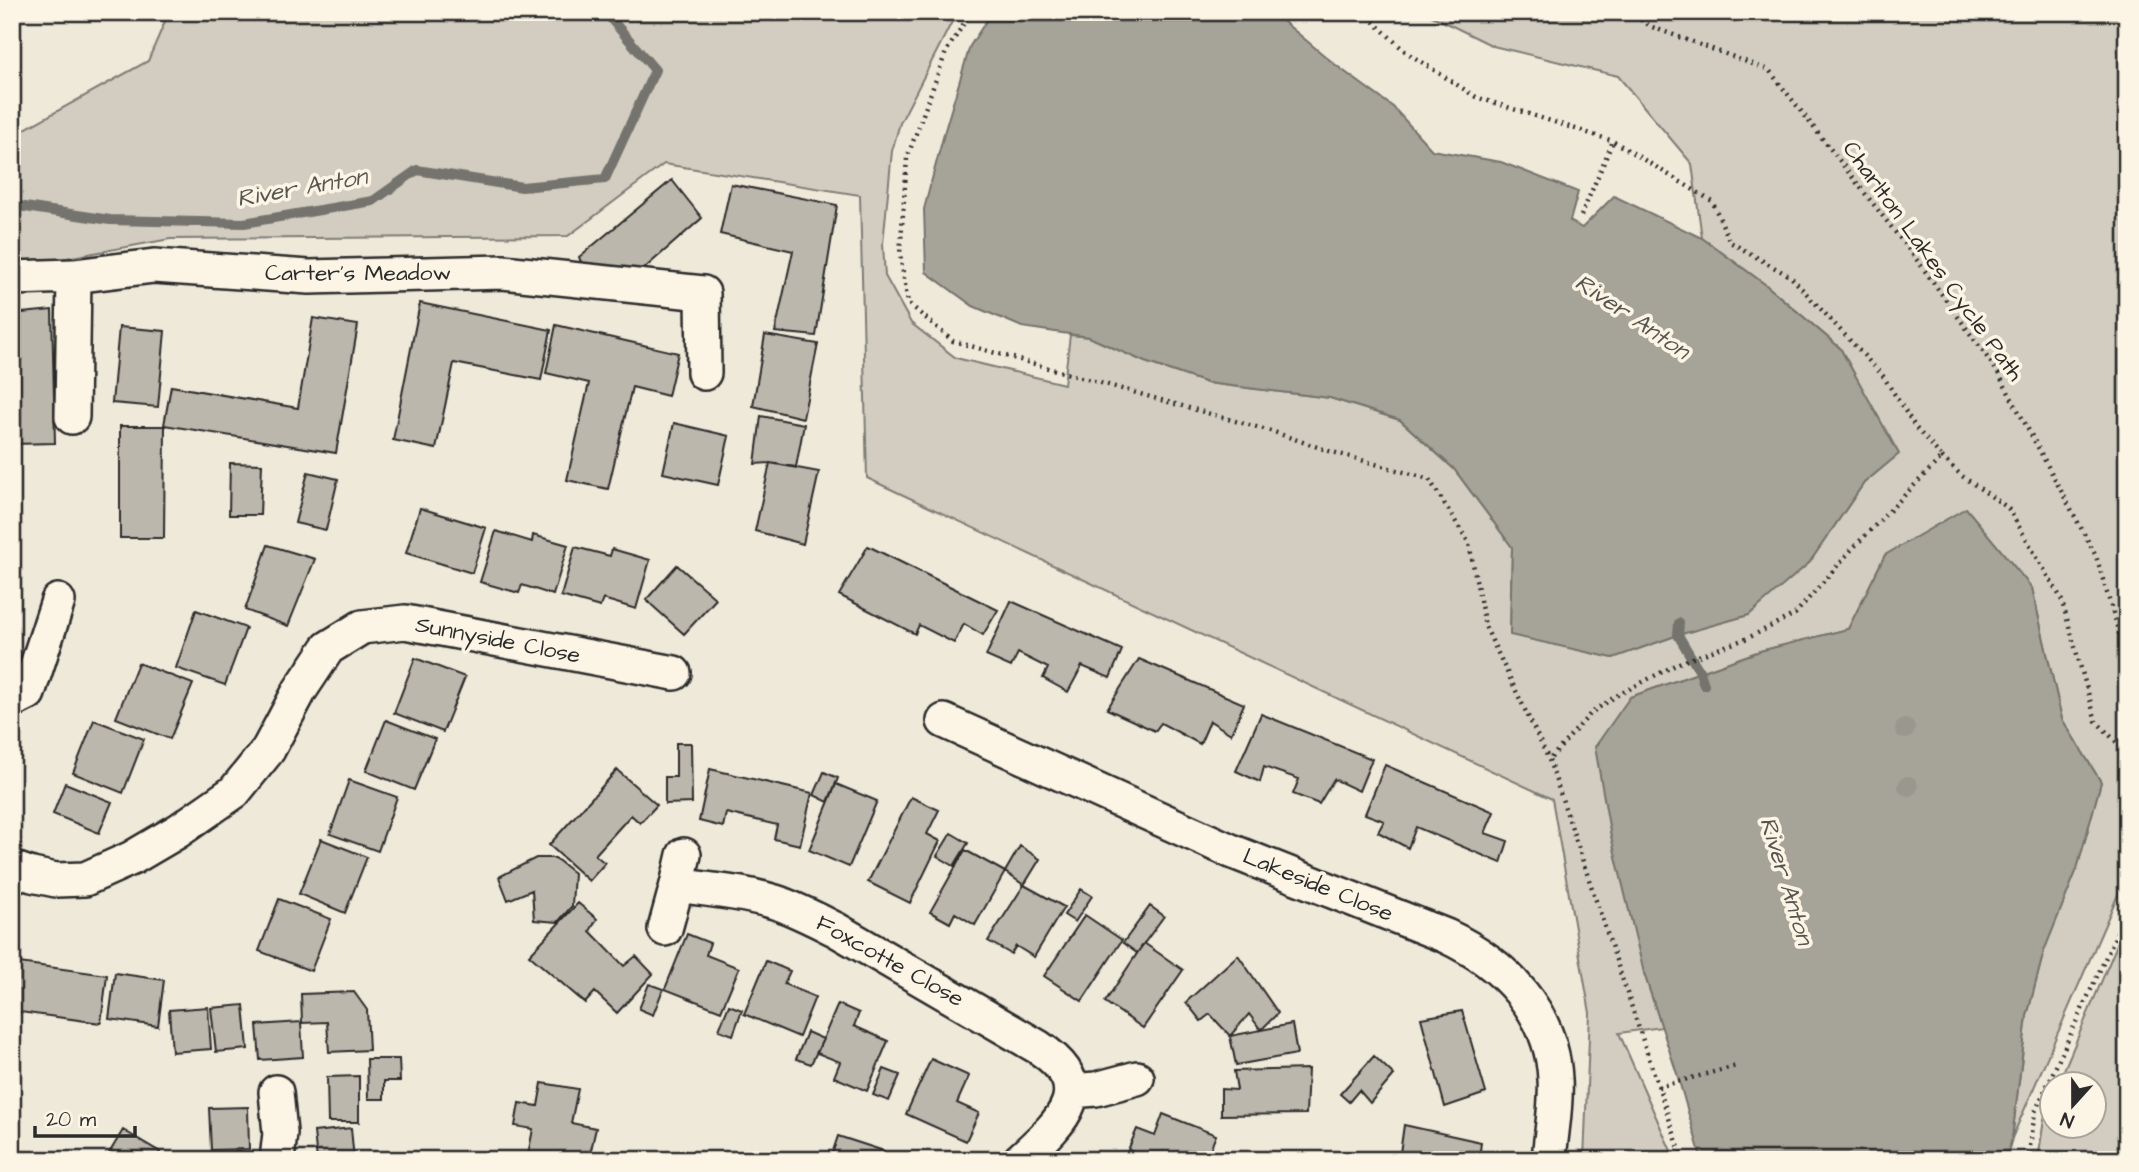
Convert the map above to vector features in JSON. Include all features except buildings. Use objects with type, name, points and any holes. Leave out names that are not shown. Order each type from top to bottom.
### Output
[{"type":"street","name":"Carter's Meadow","points":[[12,278],[74,276],[154,266],[309,277],[503,272],[703,293],[704,373]]},
{"type":"street","points":[[72,417],[74,276]]},
{"type":"street","points":[[12,701],[28,693],[58,601]]},
{"type":"street","name":"Sunnyside Close","points":[[12,868],[56,880],[85,879],[132,858],[178,831],[234,792],[268,750],[300,690],[328,648],[362,627],[405,622],[674,673]]},
{"type":"street","name":"Lakeside Close","points":[[944,721],[1231,851],[1446,936],[1488,961],[1530,1003],[1550,1043],[1555,1083],[1549,1160]]},
{"type":"street","name":"Foxcotte Close","points":[[665,929],[681,870],[803,913],[1047,1052],[1061,1066],[1070,1091]]},
{"type":"street","points":[[1020,1160],[1061,1120],[1070,1103],[1070,1091],[1096,1089],[1137,1078]]},
{"type":"street","points":[[276,1092],[280,1133],[277,1160]]},
{"type":"path","points":[[971,12],[946,52],[907,158],[900,254],[908,303],[953,341],[1274,432],[1429,480],[1469,543],[1485,626],[1549,761],[1683,1160]]},
{"type":"path","points":[[1363,12],[1406,52],[1476,97],[1613,141],[1712,201],[1730,242],[1791,277],[1883,376],[1916,428],[1942,457],[1962,476],[2008,508],[2061,598],[2096,721],[2127,753]]},
{"type":"path","name":"Charlton Lakes Cycle Path","points":[[1629,12],[1652,27],[1769,70],[1920,264],[1997,371],[2096,556],[2127,660]]},
{"type":"path","points":[[1581,216],[1613,141]]},
{"type":"path","points":[[1549,761],[1591,713],[1616,696],[1679,663],[1748,638],[1795,614],[1853,548],[1942,457]]},
{"type":"path","points":[[2028,1160],[2035,1112],[2127,911]]},
{"type":"path","points":[[1658,1087],[1735,1066]]},
{"type":"shaded area","points":[[169,12],[957,12],[900,123],[892,151],[883,244],[885,276],[911,323],[956,358],[1064,384],[1070,335],[1089,337],[1145,362],[1207,383],[1330,398],[1400,420],[1454,469],[1512,547],[1510,634],[1613,658],[1678,635],[1809,563],[1864,483],[1898,454],[1840,348],[1766,285],[1702,238],[1692,164],[1618,76],[1493,46],[1424,12],[2127,12],[2127,702],[2121,706],[2127,723],[2127,874],[2042,1070],[2038,1070],[2038,1078],[2012,1138],[2027,1016],[2044,951],[2077,869],[2101,782],[2062,719],[2032,588],[1885,555],[1848,629],[1760,651],[1630,697],[1644,973],[1662,1027],[1619,1033],[1675,1160],[1584,1160],[1590,1013],[1552,799],[867,478],[860,195],[664,164],[568,236],[170,239],[12,268],[12,136],[148,61]]},
{"type":"shaded area","points":[[2127,921],[2127,1160],[2038,1160],[2041,1140],[2108,1140],[2108,1070],[2064,1070]]},
{"type":"water","points":[[992,12],[1272,12],[1337,66],[1393,107],[1432,150],[1501,162],[1578,192],[1570,221],[1582,228],[1614,196],[1702,238],[1766,285],[1840,348],[1899,454],[1864,483],[1809,563],[1749,615],[1678,635],[1613,658],[1510,635],[1512,547],[1454,469],[1400,420],[1330,398],[1207,383],[1145,362],[1089,337],[1022,327],[973,306],[926,272],[924,209],[970,46]]},
{"type":"water","points":[[1966,508],[2032,588],[2062,719],[2101,782],[2077,869],[2044,951],[2027,1016],[2012,1138],[2006,1160],[1702,1160],[1644,973],[1610,832],[1595,747],[1630,697],[1760,651],[1848,629],[1885,555]]},
{"type":"waterway","name":"River Anton","points":[[12,205],[110,220],[244,223],[373,201],[417,170],[522,187],[605,179],[655,70],[605,12]]},
{"type":"waterway","name":"River Anton","points":[[1679,623],[1678,635],[1700,672],[1704,685]]}]
